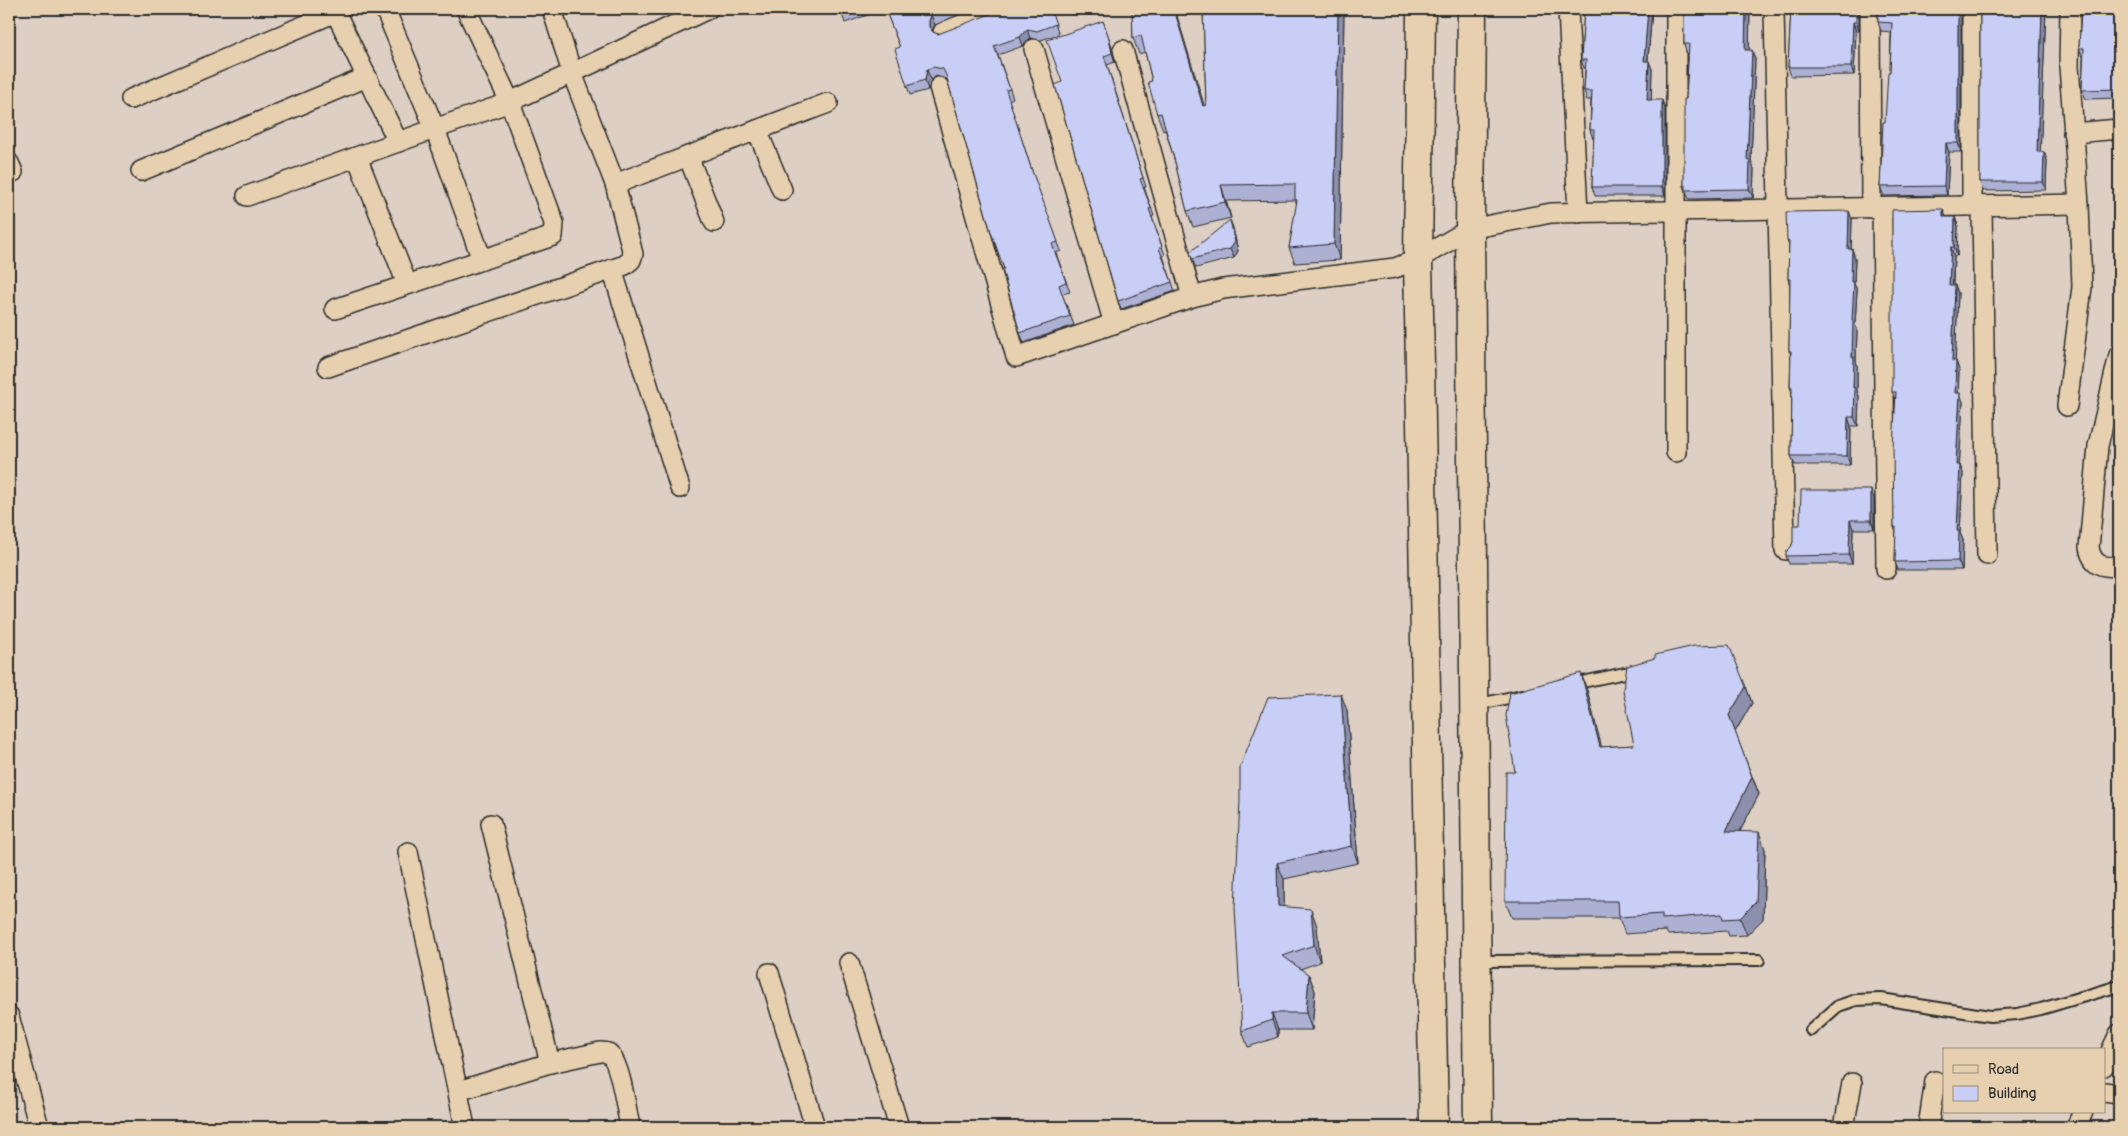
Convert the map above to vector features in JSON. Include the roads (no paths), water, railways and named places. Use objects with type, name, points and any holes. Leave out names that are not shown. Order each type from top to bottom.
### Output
[{"type":"street","points":[[384,9],[435,129],[482,260]]},
{"type":"street","points":[[335,309],[552,236],[555,231],[510,102],[466,9]]},
{"type":"street","points":[[328,367],[625,265],[631,260],[633,254],[615,184],[572,72],[552,9]]},
{"type":"street","points":[[248,196],[510,102],[708,9]]},
{"type":"street","points":[[943,32],[1001,9]]},
{"type":"street","points":[[1421,9],[1418,259],[1434,1127]]},
{"type":"street","points":[[1472,9],[1470,229],[1478,1127]]},
{"type":"street","points":[[1568,9],[1578,213]]},
{"type":"street","points":[[1676,9],[1676,452]]},
{"type":"street","points":[[1774,9],[1785,550]]},
{"type":"street","points":[[1870,9],[1886,569]]},
{"type":"street","points":[[1972,9],[1987,555]]},
{"type":"street","points":[[2067,406],[2082,287],[2079,204],[2069,66],[2070,9]]},
{"type":"street","points":[[131,99],[335,10],[398,142]]},
{"type":"street","points":[[1034,49],[1114,324]]},
{"type":"street","points":[[1123,50],[1192,297]]},
{"type":"street","points":[[141,171],[367,77]]},
{"type":"street","points":[[939,87],[1016,356],[1192,297],[1223,289],[1395,268],[1418,259],[1470,229],[1551,213],[2079,204]]},
{"type":"street","points":[[615,184],[828,103]]},
{"type":"street","points":[[2074,132],[2119,129]]},
{"type":"street","points":[[757,130],[782,190]]},
{"type":"street","points":[[688,156],[714,222]]},
{"type":"street","points":[[357,157],[407,284]]},
{"type":"street","points":[[612,269],[680,488]]},
{"type":"street","points":[[2119,355],[2098,446],[2089,548],[2091,559],[2097,564],[2119,567]]},
{"type":"street","points":[[491,824],[550,1063]]},
{"type":"street","points":[[408,852],[465,1127]]},
{"type":"street","points":[[849,963],[899,1127]]},
{"type":"street","points":[[769,973],[815,1127]]},
{"type":"street","points":[[9,1016],[39,1127]]},
{"type":"street","points":[[2106,1062],[2119,1034]]},
{"type":"street","points":[[458,1091],[550,1063],[600,1052],[607,1053],[617,1068],[630,1127]]},
{"type":"street","points":[[1928,1127],[1935,1081]]},
{"type":"street","points":[[1844,1127],[1852,1084]]},
{"type":"street","points":[[2106,1092],[2119,1094]]},
{"type":"street","points":[[2076,1127],[2082,1114]]},
{"type":"lane","points":[[1562,686],[1650,667]]},
{"type":"lane","points":[[1475,706],[1533,693]]},
{"type":"lane","points":[[1476,961],[1759,960]]},
{"type":"lane","points":[[1810,1030],[1838,1006],[1856,1000],[1880,999],[1990,1016],[2017,1014],[2041,1009],[2119,986]]}]
